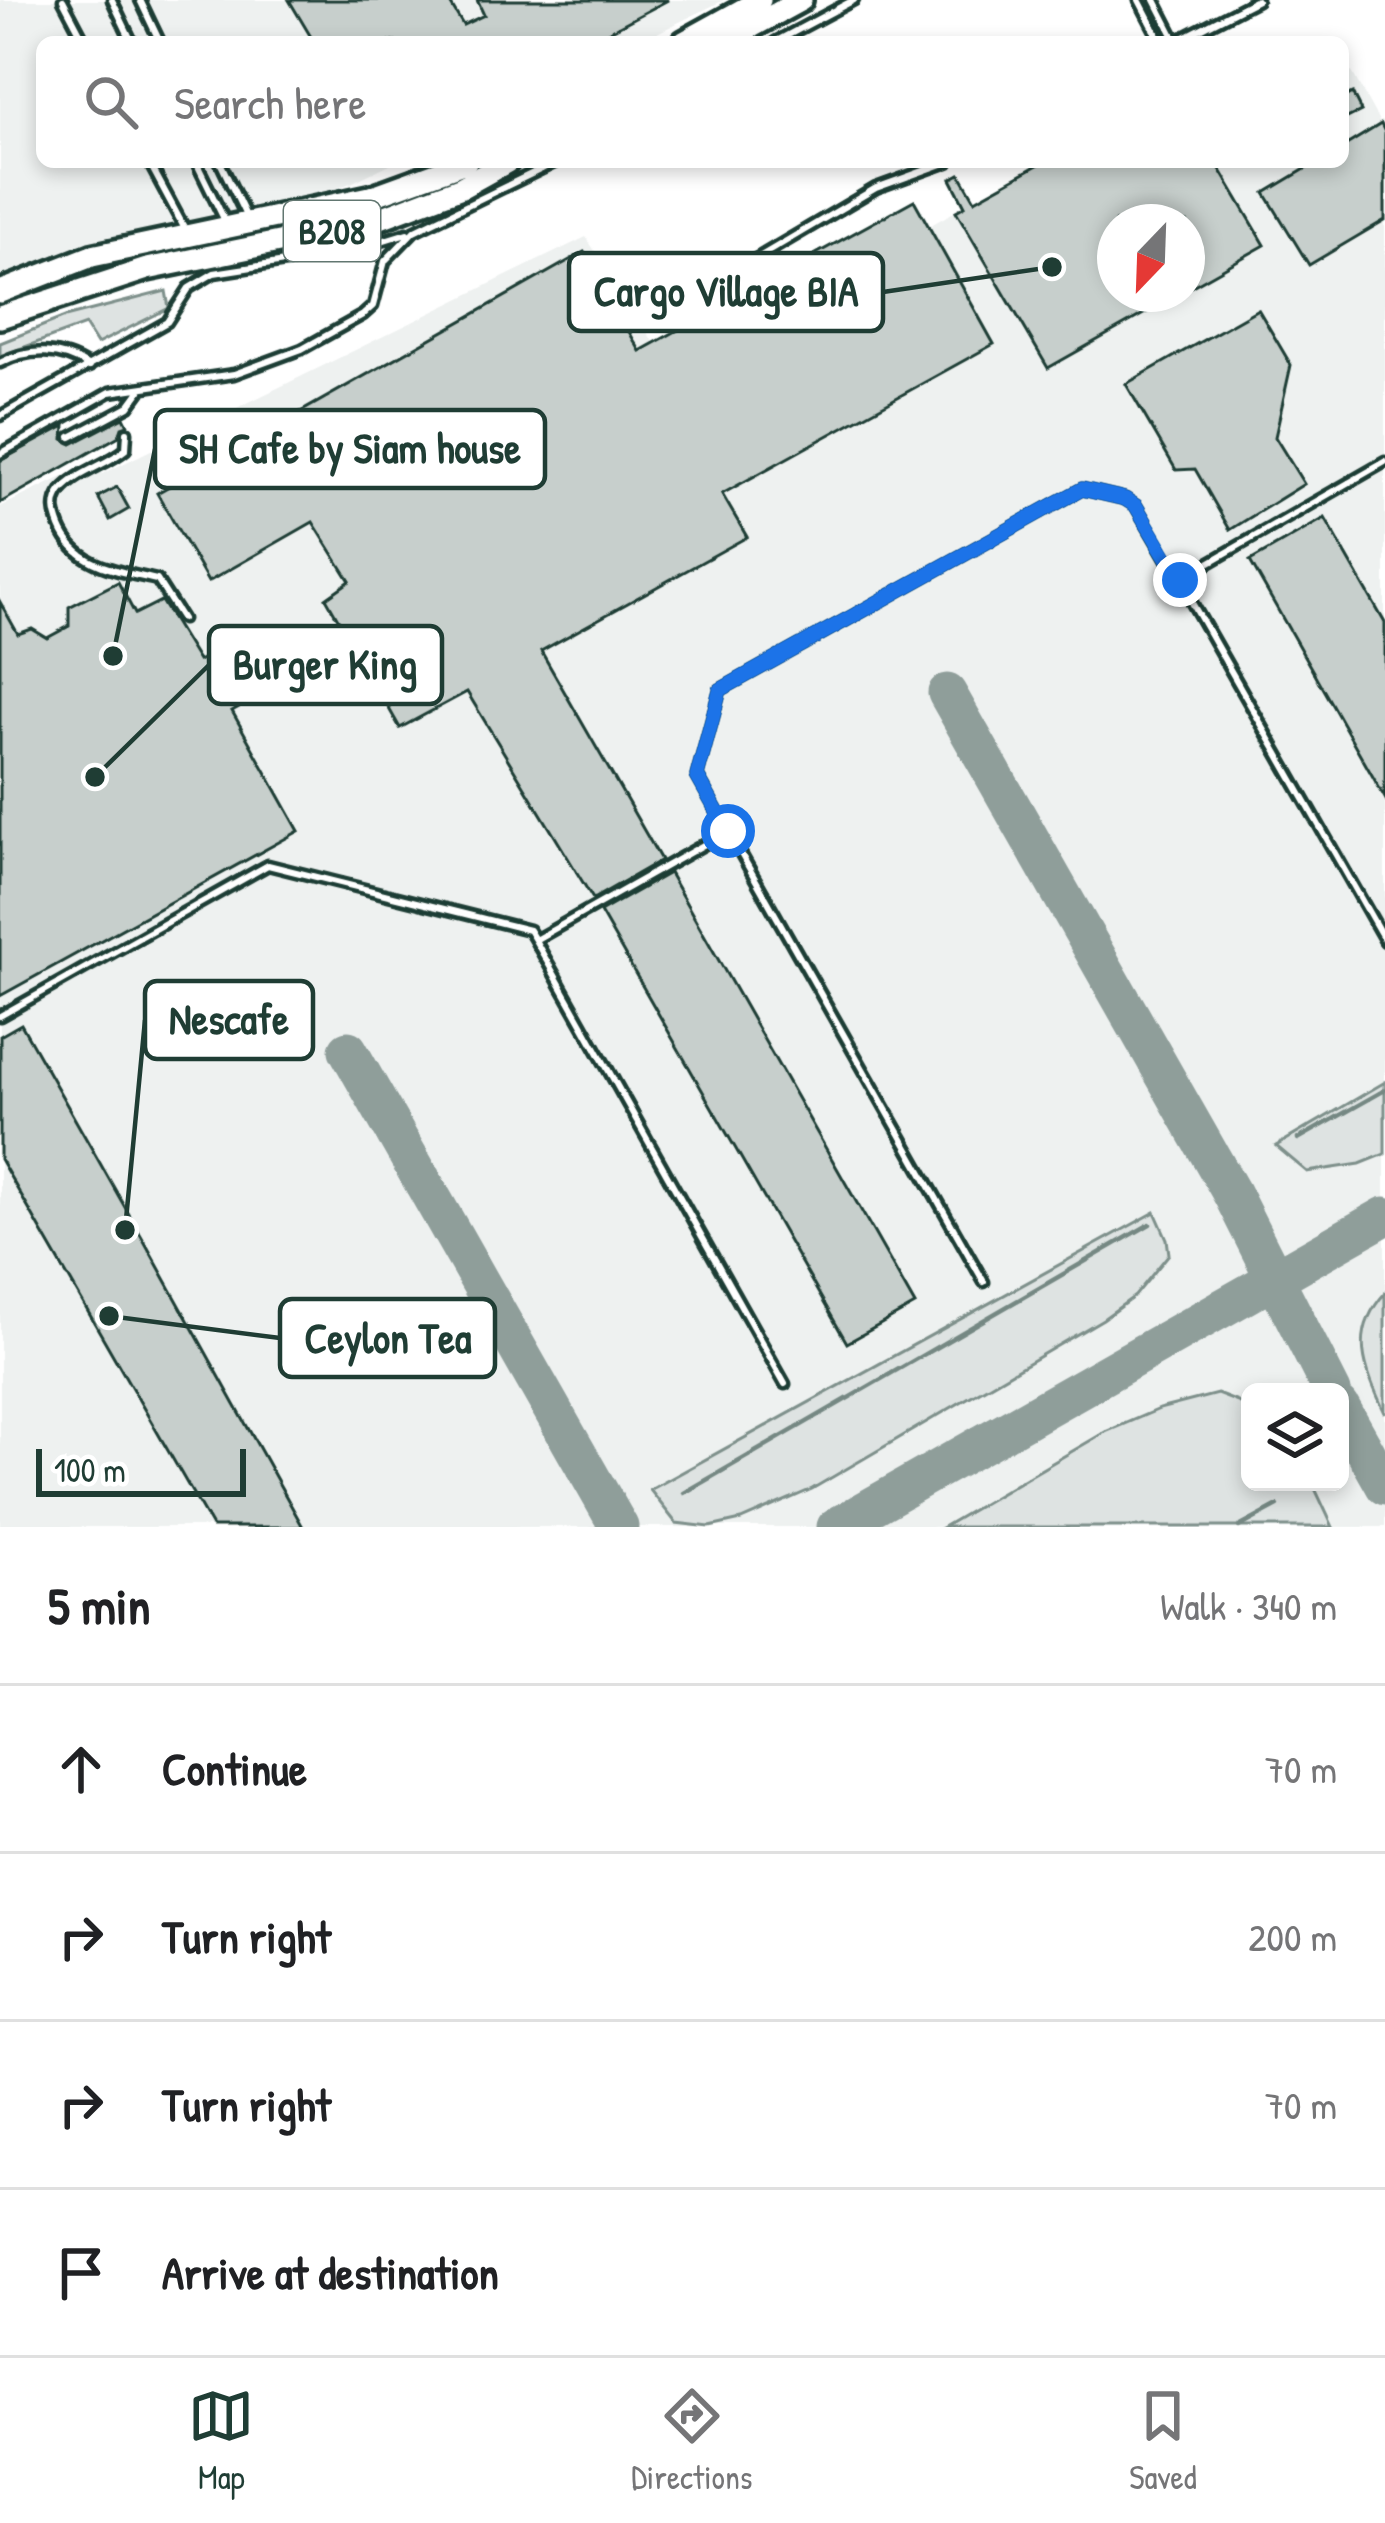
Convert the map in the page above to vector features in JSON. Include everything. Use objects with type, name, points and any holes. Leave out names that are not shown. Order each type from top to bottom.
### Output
[{"type":"main road","points":[[695,36],[760,0]]},
{"type":"main road","points":[[735,36],[801,0]]},
{"type":"main road","name":"B208","points":[[0,292],[92,256],[403,188],[451,168]]},
{"type":"main road","name":"B208","points":[[0,317],[147,269],[362,225],[462,187],[496,168]]},
{"type":"lane","points":[[63,0],[82,36]]},
{"type":"lane","points":[[112,0],[129,36]]},
{"type":"lane","points":[[140,0],[157,36]]},
{"type":"lane","points":[[787,36],[854,0]]},
{"type":"lane","points":[[1139,0],[1158,36]]},
{"type":"lane","points":[[1155,0],[1173,36]]},
{"type":"lane","points":[[1188,36],[1257,0]]},
{"type":"lane","points":[[152,168],[187,235]]},
{"type":"lane","points":[[200,168],[251,249]]},
{"type":"lane","points":[[222,168],[238,224],[251,249]]},
{"type":"lane","points":[[0,416],[167,322],[189,288],[214,273],[343,253],[413,231],[544,168]]},
{"type":"lane","points":[[661,315],[876,188],[931,168]]},
{"type":"lane","points":[[0,454],[110,392],[256,369],[363,315],[377,295],[385,261],[413,231]]},
{"type":"lane","points":[[0,363],[18,354],[60,352],[88,367]]},
{"type":"lane","points":[[71,436],[124,413],[142,388]]},
{"type":"lane","points":[[127,432],[126,449],[63,488],[54,508],[70,547],[108,568],[157,580],[182,619]]},
{"type":"lane","points":[[1180,580],[1385,462]]},
{"type":"lane","points":[[984,1282],[697,776],[720,690],[1082,489],[1125,499],[1136,506],[1180,580],[1385,941]]},
{"type":"lane","points":[[535,940],[728,831]]},
{"type":"lane","points":[[0,1016],[268,865],[529,930],[785,1384]]},
{"type":"shaded area","points":[[0,0],[724,0],[651,36],[36,36],[36,168],[382,168],[232,228],[0,305]]},
{"type":"shaded area","points":[[1352,72],[1385,132],[1385,1527],[0,1527],[0,507],[96,461],[102,474],[586,237],[654,343],[914,200],[929,226],[1032,168],[1349,168]]},
{"type":"shaded area","points":[[166,291],[169,308],[97,344],[85,325],[0,356],[0,343],[65,317]]},
{"type":"shaded area","points":[[1385,1082],[1385,1154],[1360,1164],[1307,1172],[1276,1146]]},
{"type":"shaded area","points":[[1155,1212],[1169,1254],[1135,1296],[812,1489],[741,1520],[710,1527],[676,1523],[650,1490]]},
{"type":"shaded area","points":[[1385,1293],[1385,1413],[1366,1365],[1364,1336]]},
{"type":"shaded area","points":[[1217,1394],[1238,1402],[1241,1491],[1316,1491],[1333,1527],[943,1527],[1105,1432],[1159,1409]]},
{"type":"building","points":[[289,0],[448,0],[463,25],[484,15],[477,0],[668,0],[600,36],[310,36]]},
{"type":"building","points":[[1349,95],[1361,111],[1349,117]]},
{"type":"building","points":[[1381,124],[1385,132],[1385,220],[1309,265],[1265,193],[1307,168],[1349,168],[1349,143]]},
{"type":"building","points":[[1032,168],[1220,168],[1265,245],[1205,279],[1205,204],[1097,204],[1097,312],[1147,312],[1048,368],[956,211],[965,206],[951,179],[960,174],[975,200]]},
{"type":"building","points":[[914,200],[994,344],[722,494],[747,537],[541,651],[661,860],[593,899],[467,692],[400,728],[326,598],[350,581],[313,522],[208,582],[157,493],[584,252],[640,351]]},
{"type":"building","points":[[1258,309],[1291,365],[1275,437],[1304,484],[1230,530],[1195,469],[1176,470],[1126,384]]},
{"type":"building","points":[[124,417],[128,425],[119,436],[0,503],[0,461],[65,426],[64,439],[72,444]]},
{"type":"building","points":[[117,487],[129,509],[110,520],[98,497]]},
{"type":"building","points":[[1325,518],[1385,623],[1385,798],[1250,561]]},
{"type":"building","points":[[118,582],[135,614],[161,601],[198,661],[251,633],[279,685],[232,711],[299,831],[0,996],[0,602],[18,634],[32,629],[47,638],[69,626],[69,607]]},
{"type":"building","points":[[669,873],[915,1305],[847,1343],[600,912]]},
{"type":"building","points":[[21,1024],[303,1527],[212,1527],[0,1159],[0,1036]]},
{"type":"waterway","points":[[1298,1139],[1385,1090]]},
{"type":"waterway","points":[[684,1493],[1150,1224]]},
{"type":"waterway","points":[[1239,1527],[1278,1506]]},
{"type":"taxiway","points":[[947,693],[1232,1194],[1327,1383]]},
{"type":"taxiway","points":[[348,1050],[619,1527]]},
{"type":"taxiway","points":[[836,1527],[1385,1216]]},
{"type":"taxiway","points":[[1349,1422],[1385,1486]]},
{"type":"place","name":"Cargo Village BIA","points":[[1052,267]]},
{"type":"place","name":"SH Cafe by Siam house","points":[[113,656]]},
{"type":"place","name":"Burger King","points":[[95,777]]},
{"type":"place","name":"Nescafe","points":[[125,1230]]},
{"type":"place","name":"Ceylon Tea","points":[[109,1316]]},
{"type":"route","points":[[728,831],[697,776],[720,690],[1082,489],[1136,506],[1180,580]]}]
